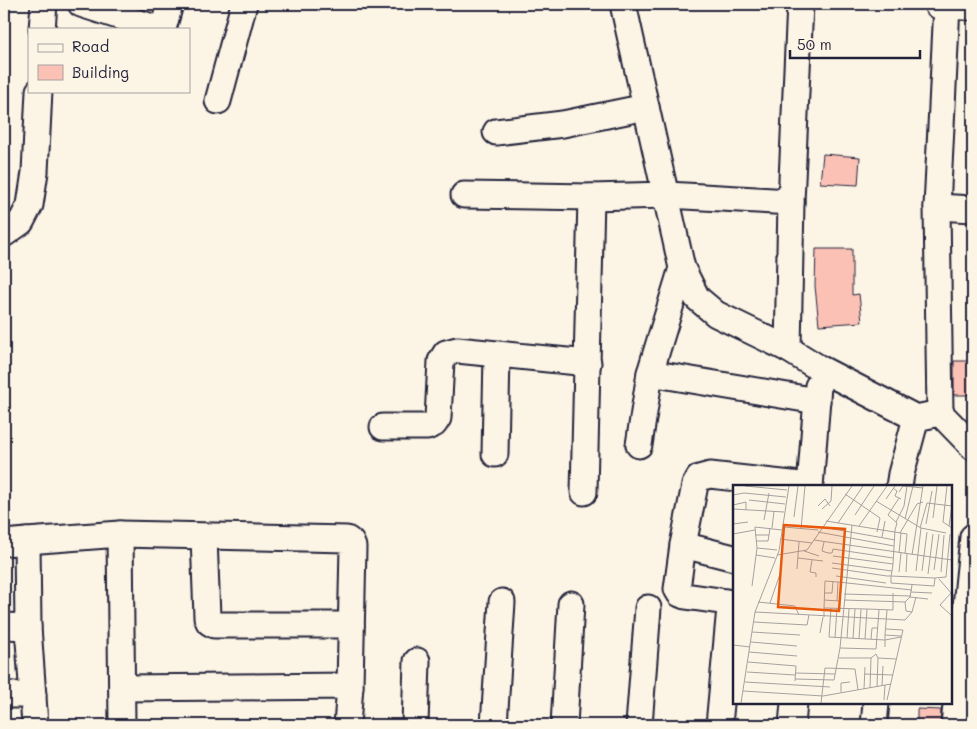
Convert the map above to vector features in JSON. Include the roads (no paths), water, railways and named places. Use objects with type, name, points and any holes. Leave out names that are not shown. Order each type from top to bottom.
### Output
[{"type":"street","points":[[42,28],[44,4]]},
{"type":"street","points":[[81,4],[155,28]]},
{"type":"street","points":[[163,28],[170,4]]},
{"type":"street","points":[[218,101],[244,4]]},
{"type":"street","points":[[623,4],[682,268],[697,298],[716,314],[788,348],[819,368],[928,416],[973,447]]},
{"type":"street","points":[[788,348],[791,202],[800,4]]},
{"type":"street","points":[[899,485],[901,474],[928,416],[938,207],[953,5]]},
{"type":"street","points":[[4,234],[21,222],[30,206],[35,172],[39,92]]},
{"type":"street","points":[[496,132],[563,124],[646,107]]},
{"type":"street","points":[[464,195],[591,197],[667,195],[791,202]]},
{"type":"street","points":[[584,492],[591,197]]},
{"type":"street","points":[[938,207],[973,208]]},
{"type":"street","points":[[639,445],[650,373],[682,268]]},
{"type":"street","points":[[383,427],[427,427],[434,424],[438,418],[441,361],[446,352],[457,350],[588,363]]},
{"type":"street","points":[[496,454],[497,354]]},
{"type":"street","points":[[810,485],[819,368]]},
{"type":"street","points":[[650,373],[816,402]]},
{"type":"street","points":[[719,725],[730,608],[727,602],[685,596],[680,594],[677,589],[683,545],[695,485],[699,478],[710,475],[801,485]]},
{"type":"street","points":[[120,534],[122,725]]},
{"type":"street","points":[[35,725],[28,628],[15,542],[120,534],[346,539],[351,542],[353,547],[350,686],[347,725]]},
{"type":"street","points":[[204,537],[207,617],[209,622],[214,625],[351,625]]},
{"type":"street","points":[[954,725],[973,537]]},
{"type":"street","points":[[683,545],[733,558]]},
{"type":"street","points":[[494,725],[502,602]]},
{"type":"street","points":[[564,725],[571,604]]},
{"type":"street","points":[[639,725],[648,608]]},
{"type":"street","points":[[4,626],[28,628]]},
{"type":"street","points":[[415,725],[417,661]]},
{"type":"street","points":[[122,688],[350,686]]},
{"type":"street","points":[[4,696],[33,695]]},
{"type":"street","points":[[792,725],[794,704]]},
{"type":"street","points":[[874,725],[876,704]]}]
